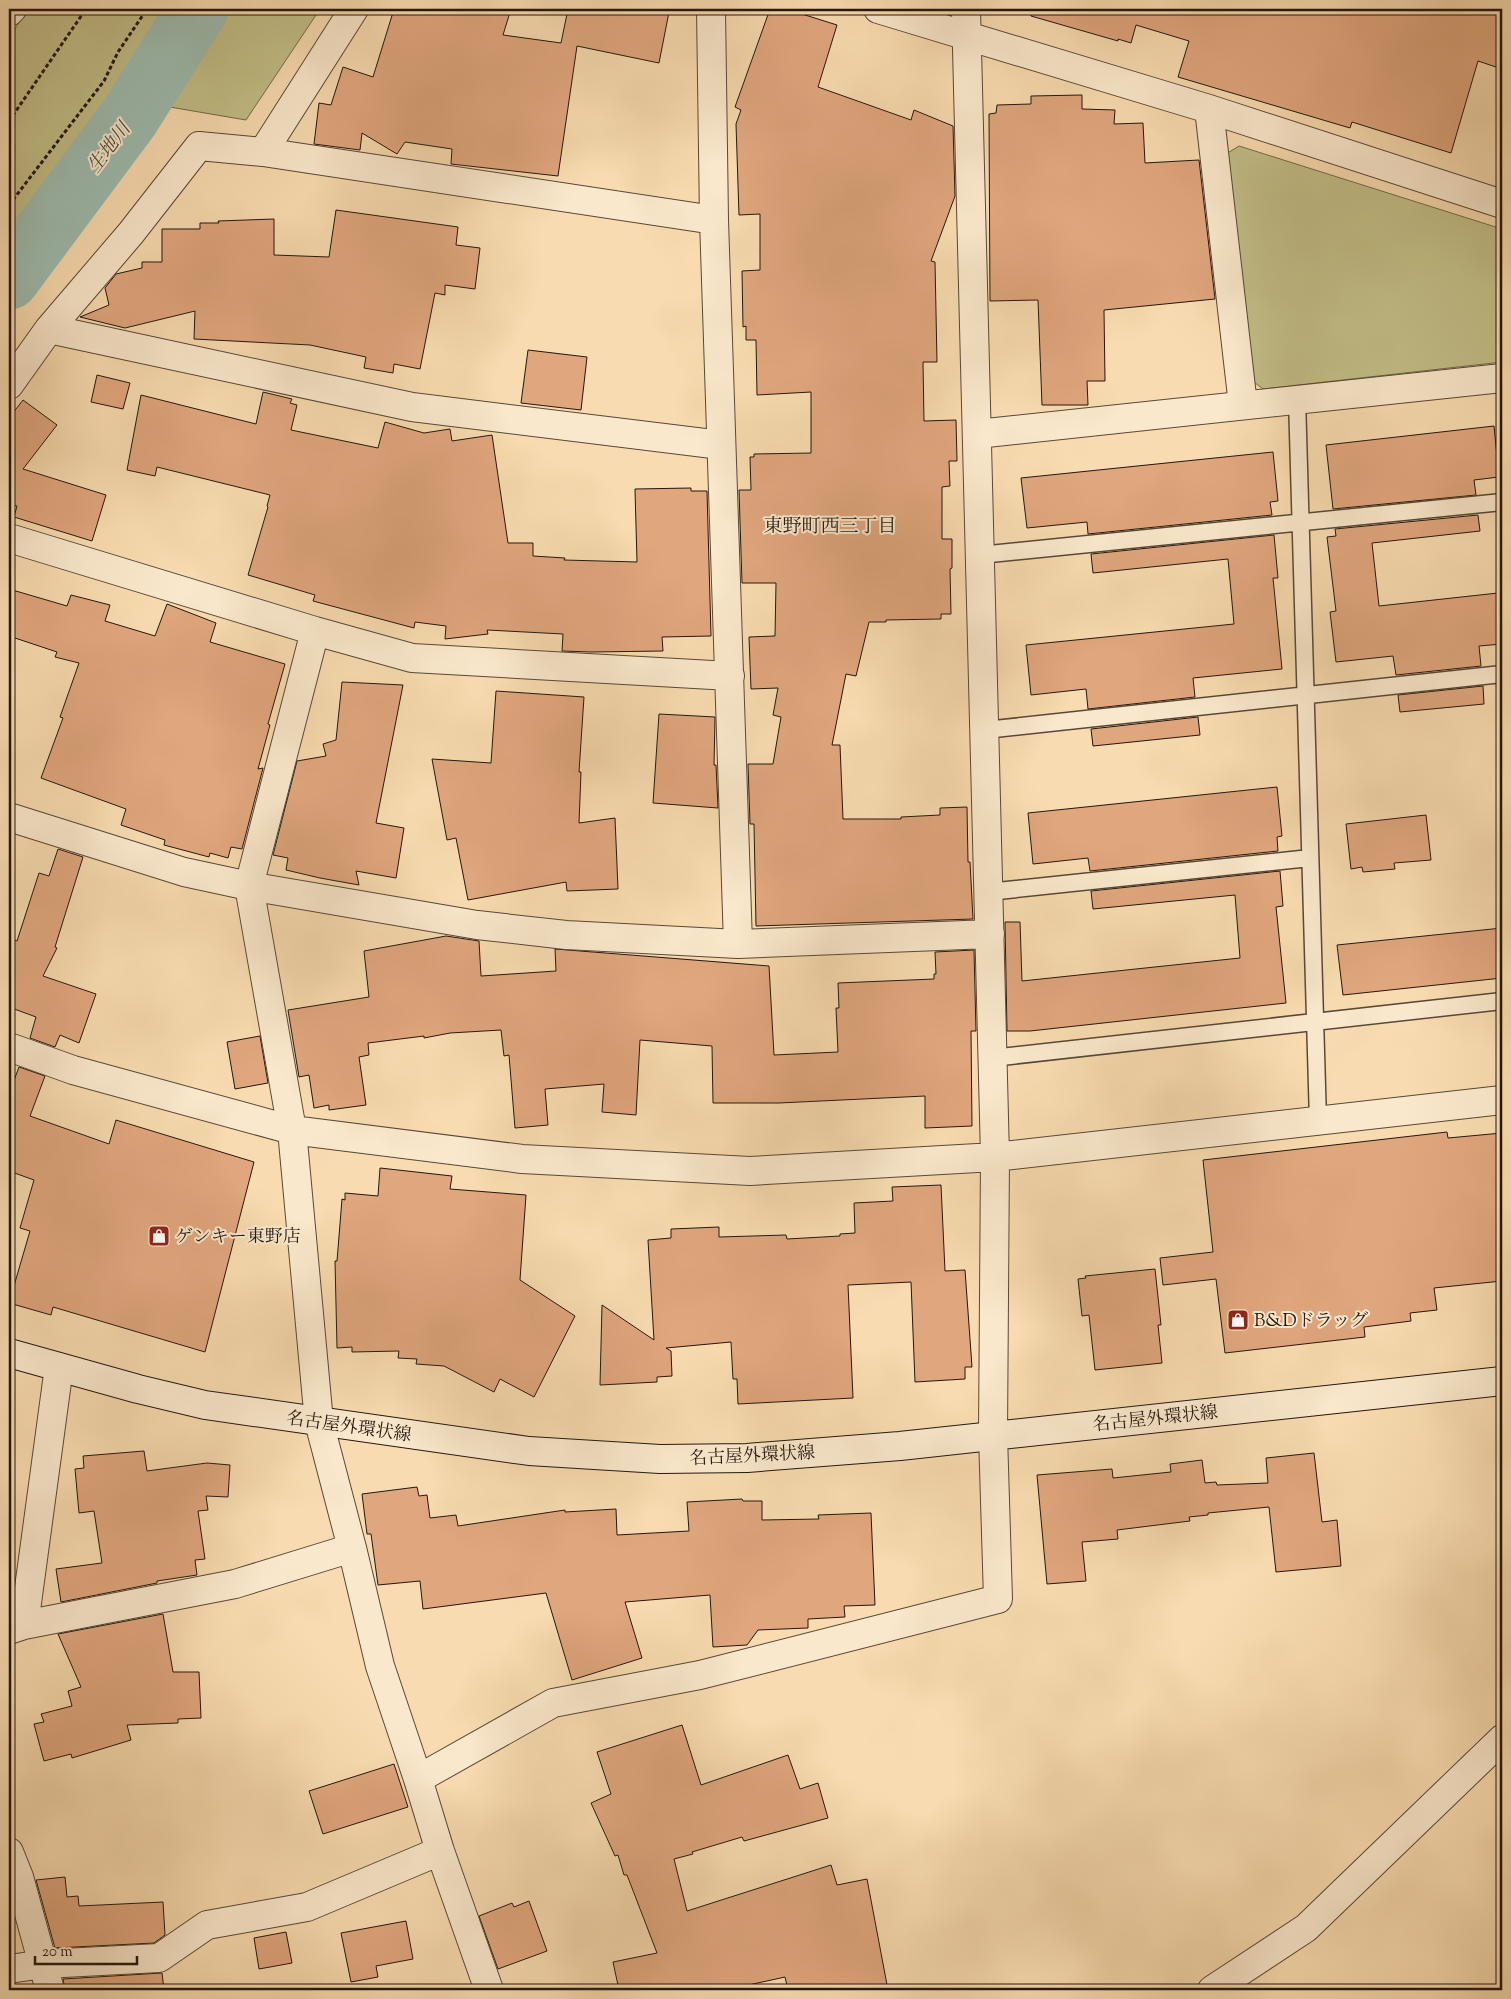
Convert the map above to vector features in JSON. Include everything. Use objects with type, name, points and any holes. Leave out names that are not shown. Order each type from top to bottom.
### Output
[{"type":"street","points":[[9,12],[12,9]]},
{"type":"street","points":[[263,152],[354,9]]},
{"type":"street","points":[[711,9],[714,220],[738,944]]},
{"type":"street","points":[[878,9],[1209,109],[1502,204]]},
{"type":"street","points":[[418,1779],[553,1703],[700,1675],[998,1599],[993,1435],[995,1156],[966,9]]},
{"type":"street","points":[[1209,109],[1243,405]]},
{"type":"street","points":[[9,385],[49,330],[131,233],[199,146],[263,152],[714,220]]},
{"type":"street","points":[[49,330],[412,407],[721,445]]},
{"type":"street","points":[[977,434],[1502,378]]},
{"type":"street","points":[[9,538],[315,631],[412,658],[730,676]]},
{"type":"street","points":[[315,631],[249,886],[292,1130],[319,1422],[380,1666],[440,1851],[489,1990]]},
{"type":"street","points":[[9,817],[184,872],[249,886],[477,925],[566,935],[738,944],[990,934]]},
{"type":"street","points":[[9,1046],[73,1070],[292,1130],[522,1159],[750,1171],[995,1156],[1502,1100]]},
{"type":"street","name":"名古屋外環状線","points":[[9,1353],[138,1389],[205,1405],[529,1451],[660,1459],[747,1458],[900,1446],[1502,1381]]},
{"type":"street","points":[[60,1367],[16,1628],[235,1584],[352,1548]]},
{"type":"street","points":[[1212,1990],[1306,1928],[1502,1738]]},
{"type":"street","points":[[9,1970],[44,1964],[159,1958],[207,1925],[307,1907],[440,1851]]},
{"type":"street","points":[[9,1852],[19,1877],[50,1990]]},
{"type":"lane","points":[[1297,399],[1318,1121]]},
{"type":"lane","points":[[980,554],[1502,502]]},
{"type":"lane","points":[[984,730],[1502,674]]},
{"type":"lane","points":[[988,892],[1310,858]]},
{"type":"lane","points":[[992,1058],[1502,1001]]},
{"type":"path","points":[[9,121],[86,9]]},
{"type":"path","points":[[9,205],[104,81],[118,52],[147,9]]},
{"type":"shaded area","points":[[28,9],[320,9],[246,120],[111,97],[9,239],[9,38]]},
{"type":"shaded area","points":[[1239,146],[1502,229],[1502,362],[1263,389],[1250,379],[1226,154]]},
{"type":"building","points":[[394,9],[511,9],[503,35],[561,43],[568,9],[651,9],[669,12],[659,63],[577,46],[558,176],[451,164],[452,149],[405,142],[397,154],[362,133],[360,150],[314,144],[319,103],[331,105],[343,67],[373,77]]},
{"type":"building","points":[[770,9],[786,9],[837,25],[818,87],[911,120],[914,110],[953,126],[955,196],[931,261],[935,262],[937,362],[923,362],[924,421],[956,420],[957,461],[949,461],[950,486],[942,487],[942,539],[952,539],[952,568],[950,569],[951,614],[941,614],[941,619],[869,622],[856,676],[846,674],[832,745],[840,745],[843,819],[901,819],[901,817],[940,815],[940,808],[967,807],[968,862],[970,862],[973,919],[756,926],[754,824],[750,824],[748,764],[773,764],[781,717],[773,715],[778,688],[751,689],[749,637],[775,636],[776,583],[742,583],[739,490],[751,490],[750,457],[754,457],[754,454],[811,453],[811,392],[757,395],[756,340],[746,340],[746,326],[743,327],[742,271],[760,270],[760,214],[739,215],[736,124],[741,110],[735,107]]},
{"type":"building","points":[[1032,9],[1502,9],[1502,69],[1478,61],[1451,153],[1352,122],[1350,128],[1178,77],[1189,41],[1136,25],[1131,43],[1118,39],[1118,41],[1031,16]]},
{"type":"building","points":[[1082,95],[1082,109],[1115,110],[1114,124],[1143,123],[1145,163],[1199,160],[1215,299],[1104,310],[1105,381],[1087,381],[1088,405],[1042,405],[1038,300],[990,301],[989,114],[996,113],[997,105],[1031,104],[1031,96]]},
{"type":"building","points":[[336,210],[458,227],[456,245],[480,248],[475,289],[445,285],[445,295],[435,293],[420,369],[394,364],[393,373],[364,368],[366,357],[310,345],[194,339],[195,311],[125,328],[80,317],[109,305],[105,288],[116,274],[142,268],[142,262],[162,262],[162,229],[200,229],[200,223],[274,219],[274,255],[329,257]]},
{"type":"building","points":[[528,350],[587,357],[581,410],[521,403]]},
{"type":"building","points":[[97,375],[130,383],[123,409],[91,402]]},
{"type":"building","points":[[263,392],[292,399],[290,403],[297,405],[291,430],[378,448],[385,422],[424,433],[450,429],[452,441],[492,435],[508,543],[533,543],[533,556],[565,558],[564,560],[637,562],[635,489],[691,488],[691,491],[707,491],[711,636],[662,637],[663,651],[591,652],[562,651],[563,634],[487,630],[488,634],[445,639],[446,626],[415,622],[414,628],[313,601],[315,595],[248,575],[270,495],[157,467],[155,476],[127,470],[141,395],[256,424]]},
{"type":"building","points":[[23,400],[57,425],[23,469],[106,495],[92,541],[14,517],[17,506],[9,504],[9,418]]},
{"type":"building","points":[[1494,426],[1499,477],[1474,480],[1476,495],[1333,509],[1326,445]]},
{"type":"building","points":[[1273,452],[1278,501],[1270,502],[1272,515],[1088,534],[1087,522],[1027,528],[1021,478]]},
{"type":"building","points":[[1478,515],[1480,531],[1372,543],[1379,606],[1498,593],[1502,644],[1479,646],[1481,666],[1396,675],[1393,656],[1336,662],[1330,612],[1336,611],[1327,537],[1336,536],[1335,529]]},
{"type":"building","points":[[1274,535],[1278,578],[1273,578],[1282,669],[1193,678],[1195,697],[1088,709],[1086,689],[1031,695],[1026,645],[1234,624],[1228,559],[1093,573],[1091,554]]},
{"type":"building","points":[[9,589],[67,606],[71,595],[110,605],[105,621],[155,636],[167,604],[216,623],[210,642],[285,664],[268,724],[270,725],[258,769],[263,768],[242,849],[231,847],[228,858],[210,853],[209,857],[164,845],[165,840],[121,825],[126,809],[41,778],[63,718],[60,717],[79,663],[55,657],[57,652],[9,636]]},
{"type":"building","points":[[342,682],[403,685],[376,823],[404,828],[396,878],[356,871],[359,885],[286,870],[288,858],[273,855],[297,761],[326,756],[323,744],[336,740]]},
{"type":"building","points":[[1483,686],[1484,704],[1400,712],[1398,695]]},
{"type":"building","points":[[496,691],[584,697],[579,772],[581,772],[579,823],[615,818],[618,889],[567,891],[566,882],[468,900],[456,838],[447,840],[432,759],[491,763]]},
{"type":"building","points":[[659,714],[715,717],[714,765],[716,765],[718,808],[653,803]]},
{"type":"building","points":[[1198,717],[1200,735],[1093,746],[1091,729]]},
{"type":"building","points":[[1277,787],[1282,836],[1277,837],[1278,851],[1090,871],[1088,858],[1033,864],[1028,813]]},
{"type":"building","points":[[1426,815],[1431,860],[1394,863],[1395,869],[1363,872],[1362,867],[1351,869],[1346,824]]},
{"type":"building","points":[[58,849],[83,857],[55,947],[57,948],[43,976],[96,994],[79,1043],[60,1035],[55,1047],[30,1038],[36,1017],[9,1007],[9,938],[17,941],[39,873],[49,876]]},
{"type":"building","points":[[1280,871],[1283,906],[1276,907],[1286,1003],[1030,1031],[1007,1031],[1005,922],[1020,922],[1022,981],[1240,958],[1235,895],[1093,909],[1091,891]]},
{"type":"building","points":[[1502,928],[1502,978],[1343,995],[1337,945]]},
{"type":"building","points":[[446,936],[479,941],[481,976],[556,971],[555,949],[769,966],[774,1055],[838,1052],[836,1008],[839,1008],[838,983],[934,979],[934,974],[936,974],[935,952],[974,950],[976,1031],[971,1031],[972,1126],[925,1128],[925,1096],[779,1103],[713,1103],[712,1046],[640,1040],[636,1115],[602,1112],[604,1084],[545,1089],[548,1125],[515,1128],[509,1055],[504,1056],[501,1030],[450,1033],[424,1038],[424,1036],[368,1043],[369,1055],[359,1057],[366,1105],[329,1110],[329,1105],[314,1108],[309,1075],[299,1077],[288,1010],[369,997],[364,951]]},
{"type":"building","points":[[260,1036],[268,1083],[235,1089],[227,1042]]},
{"type":"building","name":"ゲンキー東野店","points":[[19,1067],[45,1076],[30,1116],[109,1144],[116,1120],[254,1162],[205,1352],[53,1307],[51,1315],[9,1303],[30,1231],[20,1228],[34,1180],[9,1171],[9,1094]]},
{"type":"building","points":[[1447,1132],[1448,1138],[1502,1133],[1502,1281],[1434,1288],[1437,1310],[1410,1313],[1411,1321],[1364,1327],[1365,1337],[1225,1353],[1216,1279],[1163,1285],[1160,1258],[1213,1252],[1203,1160]]},
{"type":"building","points":[[380,1168],[452,1176],[450,1189],[526,1195],[520,1280],[575,1316],[534,1397],[500,1379],[494,1392],[444,1366],[416,1364],[417,1359],[398,1358],[399,1351],[352,1352],[352,1347],[337,1348],[335,1261],[337,1261],[342,1199],[345,1200],[345,1193],[378,1196]]},
{"type":"building","points":[[941,1185],[945,1271],[965,1270],[972,1367],[965,1367],[965,1379],[915,1382],[911,1282],[848,1285],[853,1398],[738,1404],[737,1379],[733,1379],[731,1342],[666,1348],[671,1351],[672,1376],[657,1377],[657,1382],[600,1385],[602,1305],[654,1340],[648,1240],[671,1238],[671,1229],[719,1227],[719,1237],[786,1235],[787,1239],[840,1236],[840,1234],[855,1233],[854,1203],[893,1201],[892,1187]]},
{"type":"building","points":[[1155,1269],[1161,1325],[1158,1325],[1162,1363],[1095,1370],[1089,1315],[1082,1316],[1078,1279],[1086,1278],[1085,1276]]},
{"type":"building","points":[[144,1451],[147,1471],[207,1463],[230,1465],[228,1497],[206,1496],[208,1510],[198,1511],[205,1559],[195,1560],[197,1575],[157,1581],[157,1583],[61,1602],[56,1569],[102,1563],[94,1511],[79,1513],[75,1469],[84,1468],[83,1456]]},
{"type":"building","points":[[1314,1453],[1322,1522],[1337,1520],[1341,1566],[1276,1572],[1269,1507],[1208,1513],[1208,1515],[1189,1517],[1190,1521],[1117,1530],[1118,1539],[1082,1542],[1086,1581],[1047,1584],[1037,1475],[1112,1469],[1113,1478],[1171,1472],[1170,1464],[1202,1460],[1205,1483],[1216,1482],[1217,1485],[1268,1483],[1266,1458]]},
{"type":"building","points":[[417,1487],[419,1496],[427,1495],[430,1518],[456,1515],[458,1526],[565,1510],[565,1512],[616,1509],[617,1535],[689,1531],[687,1502],[742,1499],[743,1501],[762,1501],[762,1520],[819,1519],[818,1515],[871,1513],[875,1605],[844,1606],[845,1617],[808,1619],[808,1628],[758,1630],[747,1645],[713,1647],[710,1595],[625,1602],[642,1658],[572,1680],[546,1593],[423,1609],[420,1581],[378,1585],[371,1534],[367,1534],[362,1494]]},
{"type":"building","points":[[163,1614],[173,1672],[199,1672],[201,1718],[178,1719],[178,1723],[127,1725],[131,1740],[72,1758],[71,1754],[44,1761],[34,1724],[44,1722],[41,1714],[72,1706],[68,1691],[81,1687],[58,1634]]},
{"type":"building","points":[[682,1725],[701,1785],[788,1755],[800,1789],[818,1783],[828,1818],[744,1841],[742,1837],[674,1859],[687,1911],[831,1865],[837,1885],[867,1879],[888,1990],[788,1990],[785,1977],[726,1990],[619,1990],[613,1962],[657,1953],[627,1875],[624,1875],[618,1855],[615,1856],[591,1803],[611,1794],[597,1752]]},
{"type":"building","points":[[394,1764],[408,1807],[323,1834],[309,1791]]},
{"type":"building","points":[[65,1877],[67,1897],[78,1896],[79,1906],[163,1902],[165,1935],[154,1943],[55,1948],[36,1880]]},
{"type":"building","points":[[529,1901],[547,1951],[498,1969],[479,1916],[512,1903],[514,1907]]},
{"type":"building","points":[[406,1921],[413,1959],[376,1966],[378,1977],[351,1982],[341,1933]]},
{"type":"building","points":[[286,1932],[292,1963],[259,1969],[254,1938]]},
{"type":"building","points":[[162,1973],[164,1990],[65,1990],[63,1979]]},
{"type":"waterway","name":"生地川","points":[[9,279],[129,118],[198,9]]},
{"type":"place","name":"ゲンキー東野店","points":[[159,1236]]},
{"type":"place","name":"B&Dドラッグ","points":[[1238,1320]]},
{"type":"district","name":"東野町西三丁目","points":[[830,525]]}]
